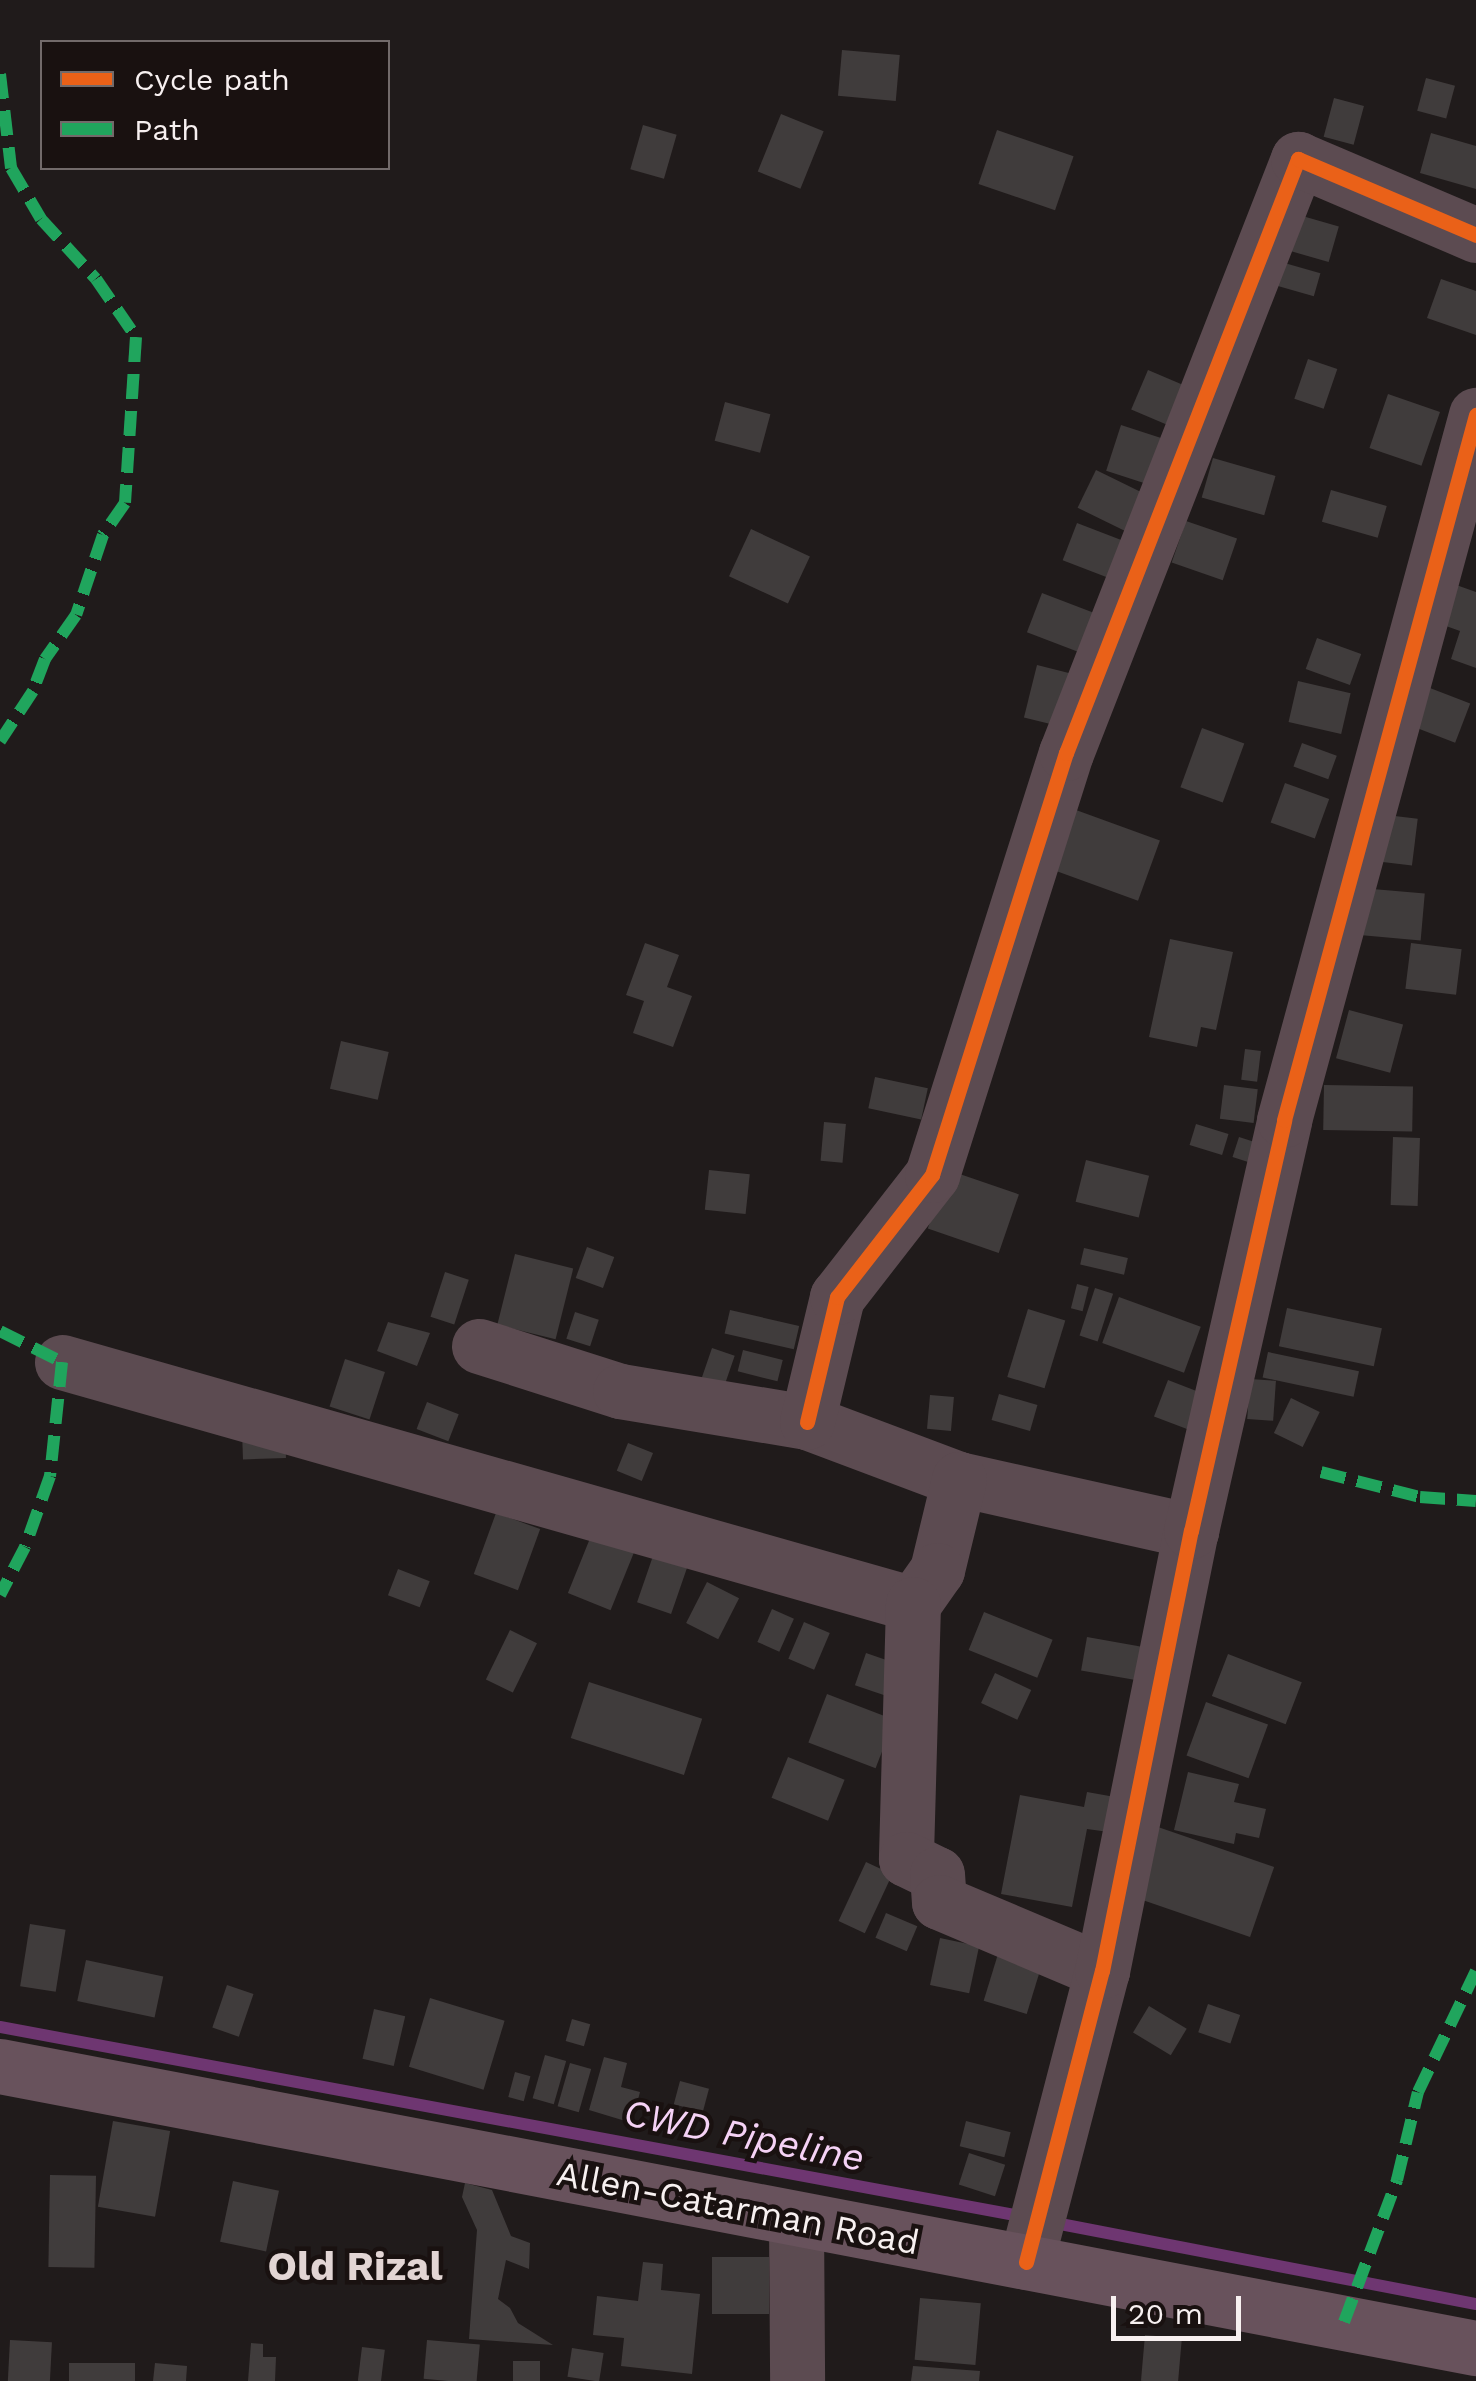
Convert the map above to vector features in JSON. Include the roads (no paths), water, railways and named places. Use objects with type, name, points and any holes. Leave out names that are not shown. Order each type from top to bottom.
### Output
[{"type":"main road","name":"Allen-Catarman Road","points":[[0,2066],[1476,2348]]},
{"type":"street","points":[[807,1422],[837,1297],[932,1175],[1066,753],[1298,159],[1476,235]]},
{"type":"street","points":[[1026,2262],[1102,1971],[1191,1532],[1284,1120],[1476,415]]},
{"type":"street","points":[[479,1346],[620,1391],[807,1422],[960,1478],[1191,1532]]},
{"type":"street","points":[[62,1362],[913,1604]]},
{"type":"street","points":[[960,1478],[937,1570],[913,1604],[906,1859],[938,1874],[939,1902],[1102,1971]]},
{"type":"street","points":[[796,2220],[797,2381]]},
{"type":"waterway","name":"CWD Pipeline","points":[[0,2027],[1025,2217]]},
{"type":"waterway","name":"CWD Pipeline","points":[[1050,2222],[1476,2304]]},
{"type":"district","name":"Old Rizal","points":[[355,2267]]}]
